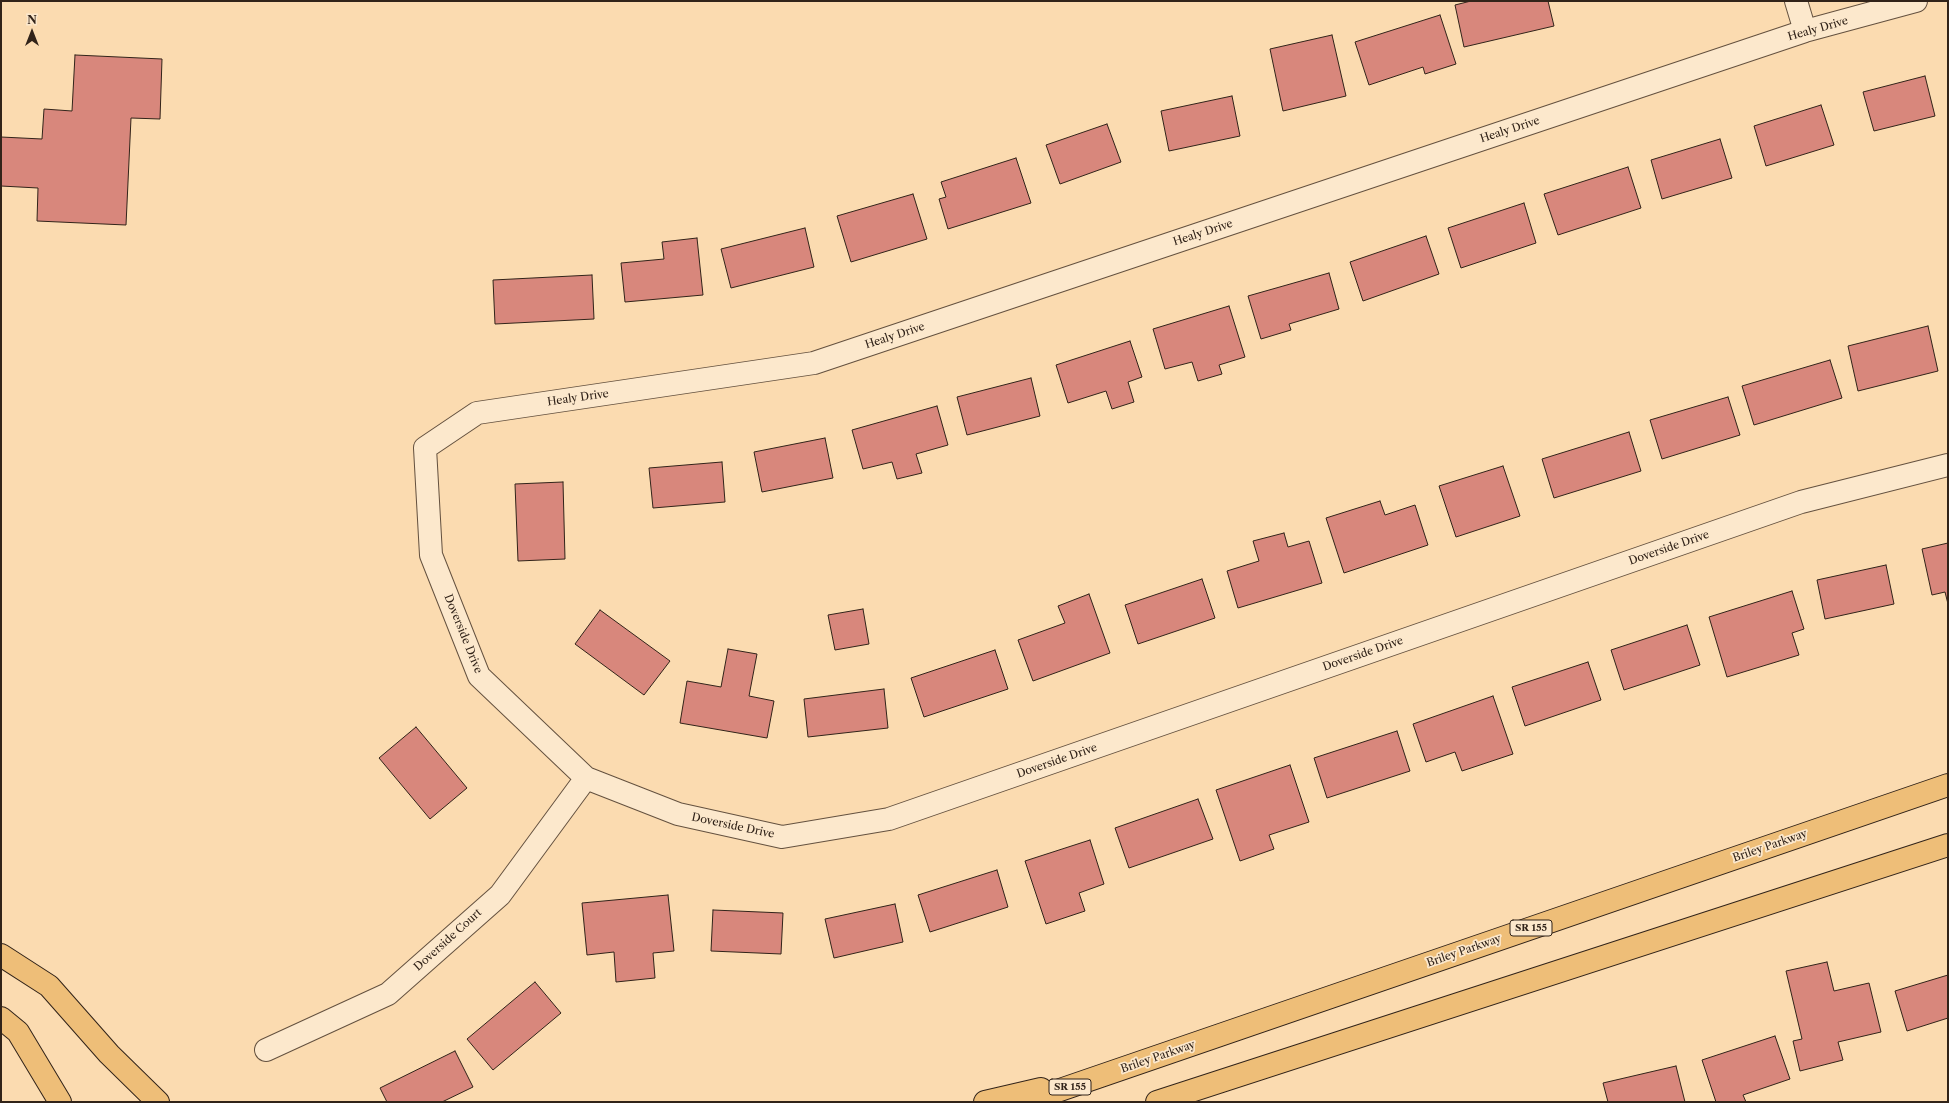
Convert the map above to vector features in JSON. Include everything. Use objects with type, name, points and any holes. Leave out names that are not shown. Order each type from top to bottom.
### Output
[{"type":"highway","name":"Briley Parkway","points":[[1025,1102],[1948,785]]},
{"type":"highway","points":[[1157,1102],[1948,845]]},
{"type":"highway","points":[[1,955],[50,986],[109,1054],[158,1102]]},
{"type":"highway","points":[[1,1018],[18,1032],[60,1102]]},
{"type":"highway","points":[[985,1102],[1114,1072]]},
{"type":"street","points":[[1796,1],[1805,32]]},
{"type":"street","name":"Healy Drive","points":[[477,413],[814,363],[1805,32],[1916,1]]},
{"type":"street","name":"Doverside Drive","points":[[477,413],[425,448],[431,555],[479,676],[586,778],[678,814],[782,837],[889,819],[1801,502],[1948,465]]},
{"type":"street","name":"Doverside Court","points":[[266,1050],[388,994],[500,895],[586,778]]},
{"type":"building","points":[[1471,1],[1548,1],[1554,26],[1464,47],[1455,5]]},
{"type":"building","points":[[1440,15],[1456,64],[1425,74],[1423,67],[1369,85],[1355,42]]},
{"type":"building","points":[[1332,35],[1346,96],[1283,111],[1270,49]]},
{"type":"building","points":[[75,55],[162,59],[160,119],[131,118],[126,225],[37,221],[38,188],[1,186],[1,137],[42,139],[44,109],[72,111]]},
{"type":"building","points":[[1925,76],[1935,116],[1874,131],[1863,92]]},
{"type":"building","points":[[1232,96],[1240,136],[1169,151],[1161,111]]},
{"type":"building","points":[[1821,105],[1834,145],[1766,166],[1754,126]]},
{"type":"building","points":[[1107,124],[1121,162],[1060,184],[1046,145]]},
{"type":"building","points":[[1720,139],[1732,178],[1662,199],[1651,160]]},
{"type":"building","points":[[1016,158],[1031,203],[948,229],[939,199],[946,197],[941,182]]},
{"type":"building","points":[[1628,167],[1641,208],[1558,235],[1544,194]]},
{"type":"building","points":[[913,194],[927,239],[851,262],[837,216]]},
{"type":"building","points":[[1524,203],[1536,243],[1461,268],[1448,228]]},
{"type":"building","points":[[805,228],[814,267],[731,288],[721,249]]},
{"type":"building","points":[[1426,236],[1439,274],[1363,301],[1350,262]]},
{"type":"building","points":[[697,238],[703,295],[625,302],[621,263],[664,259],[662,242]]},
{"type":"building","points":[[1329,273],[1339,309],[1289,324],[1291,330],[1261,339],[1248,296]]},
{"type":"building","points":[[592,275],[594,319],[495,324],[493,280]]},
{"type":"building","points":[[1229,306],[1245,357],[1219,365],[1222,374],[1198,381],[1192,362],[1165,369],[1153,329]]},
{"type":"building","points":[[1928,326],[1938,371],[1858,391],[1848,346]]},
{"type":"building","points":[[1130,341],[1142,377],[1128,382],[1134,402],[1112,409],[1106,391],[1068,403],[1056,365]]},
{"type":"building","points":[[1830,360],[1842,398],[1754,425],[1742,386]]},
{"type":"building","points":[[1031,378],[1040,416],[967,435],[957,397]]},
{"type":"building","points":[[1728,397],[1740,435],[1662,459],[1650,420]]},
{"type":"building","points":[[937,406],[948,445],[916,454],[922,473],[897,479],[892,462],[863,469],[852,430]]},
{"type":"building","points":[[1629,432],[1641,471],[1554,498],[1542,459]]},
{"type":"building","points":[[825,438],[833,478],[762,492],[754,452]]},
{"type":"building","points":[[722,462],[725,502],[653,508],[649,468]]},
{"type":"building","points":[[1503,466],[1520,516],[1456,537],[1439,486]]},
{"type":"building","points":[[563,482],[565,559],[518,561],[515,484]]},
{"type":"building","points":[[1380,501],[1385,515],[1415,505],[1428,545],[1344,573],[1326,518]]},
{"type":"building","points":[[1284,533],[1288,547],[1309,541],[1322,583],[1238,608],[1227,571],[1259,561],[1253,541]]},
{"type":"building","points":[[1948,543],[1948,604],[1945,592],[1932,595],[1922,549]]},
{"type":"building","points":[[1886,565],[1894,604],[1825,619],[1817,580]]},
{"type":"building","points":[[1202,579],[1215,618],[1138,644],[1125,605]]},
{"type":"building","points":[[1792,591],[1804,629],[1792,633],[1799,655],[1727,677],[1709,617]]},
{"type":"building","points":[[1089,594],[1110,653],[1033,681],[1018,640],[1065,623],[1058,606]]},
{"type":"building","points":[[863,609],[869,644],[835,650],[828,615]]},
{"type":"building","points":[[600,610],[670,661],[644,695],[575,644]]},
{"type":"building","points":[[1687,625],[1700,665],[1624,690],[1611,650]]},
{"type":"building","points":[[728,649],[757,654],[749,696],[774,701],[767,738],[680,723],[687,681],[721,687]]},
{"type":"building","points":[[995,650],[1008,689],[924,717],[911,678]]},
{"type":"building","points":[[1588,662],[1601,700],[1525,726],[1512,687]]},
{"type":"building","points":[[884,689],[888,728],[808,737],[804,699]]},
{"type":"building","points":[[1493,696],[1513,754],[1462,771],[1455,752],[1426,762],[1413,724]]},
{"type":"building","points":[[416,727],[467,788],[430,819],[379,758]]},
{"type":"building","points":[[1397,731],[1410,771],[1327,798],[1314,758]]},
{"type":"building","points":[[1290,765],[1309,822],[1269,835],[1274,849],[1240,861],[1216,790]]},
{"type":"building","points":[[1198,799],[1213,839],[1129,868],[1115,828]]},
{"type":"building","points":[[1090,840],[1104,884],[1079,893],[1085,911],[1046,924],[1025,861]]},
{"type":"building","points":[[997,870],[1008,907],[930,932],[918,895]]},
{"type":"building","points":[[668,895],[674,951],[653,953],[655,978],[616,982],[614,952],[587,955],[582,903]]},
{"type":"building","points":[[895,904],[903,942],[834,958],[825,919]]},
{"type":"building","points":[[713,910],[783,913],[781,954],[711,951]]},
{"type":"building","points":[[1827,962],[1834,991],[1869,983],[1881,1032],[1838,1042],[1843,1060],[1800,1071],[1793,1041],[1802,1039],[1786,971]]},
{"type":"building","points":[[1948,975],[1948,1018],[1907,1031],[1895,991]]},
{"type":"building","points":[[535,982],[561,1013],[493,1070],[467,1039]]},
{"type":"building","points":[[1775,1036],[1790,1079],[1743,1095],[1746,1102],[1716,1102],[1702,1060]]},
{"type":"building","points":[[455,1051],[473,1087],[442,1102],[387,1102],[380,1088]]},
{"type":"building","points":[[1676,1066],[1685,1102],[1608,1102],[1603,1083]]}]
